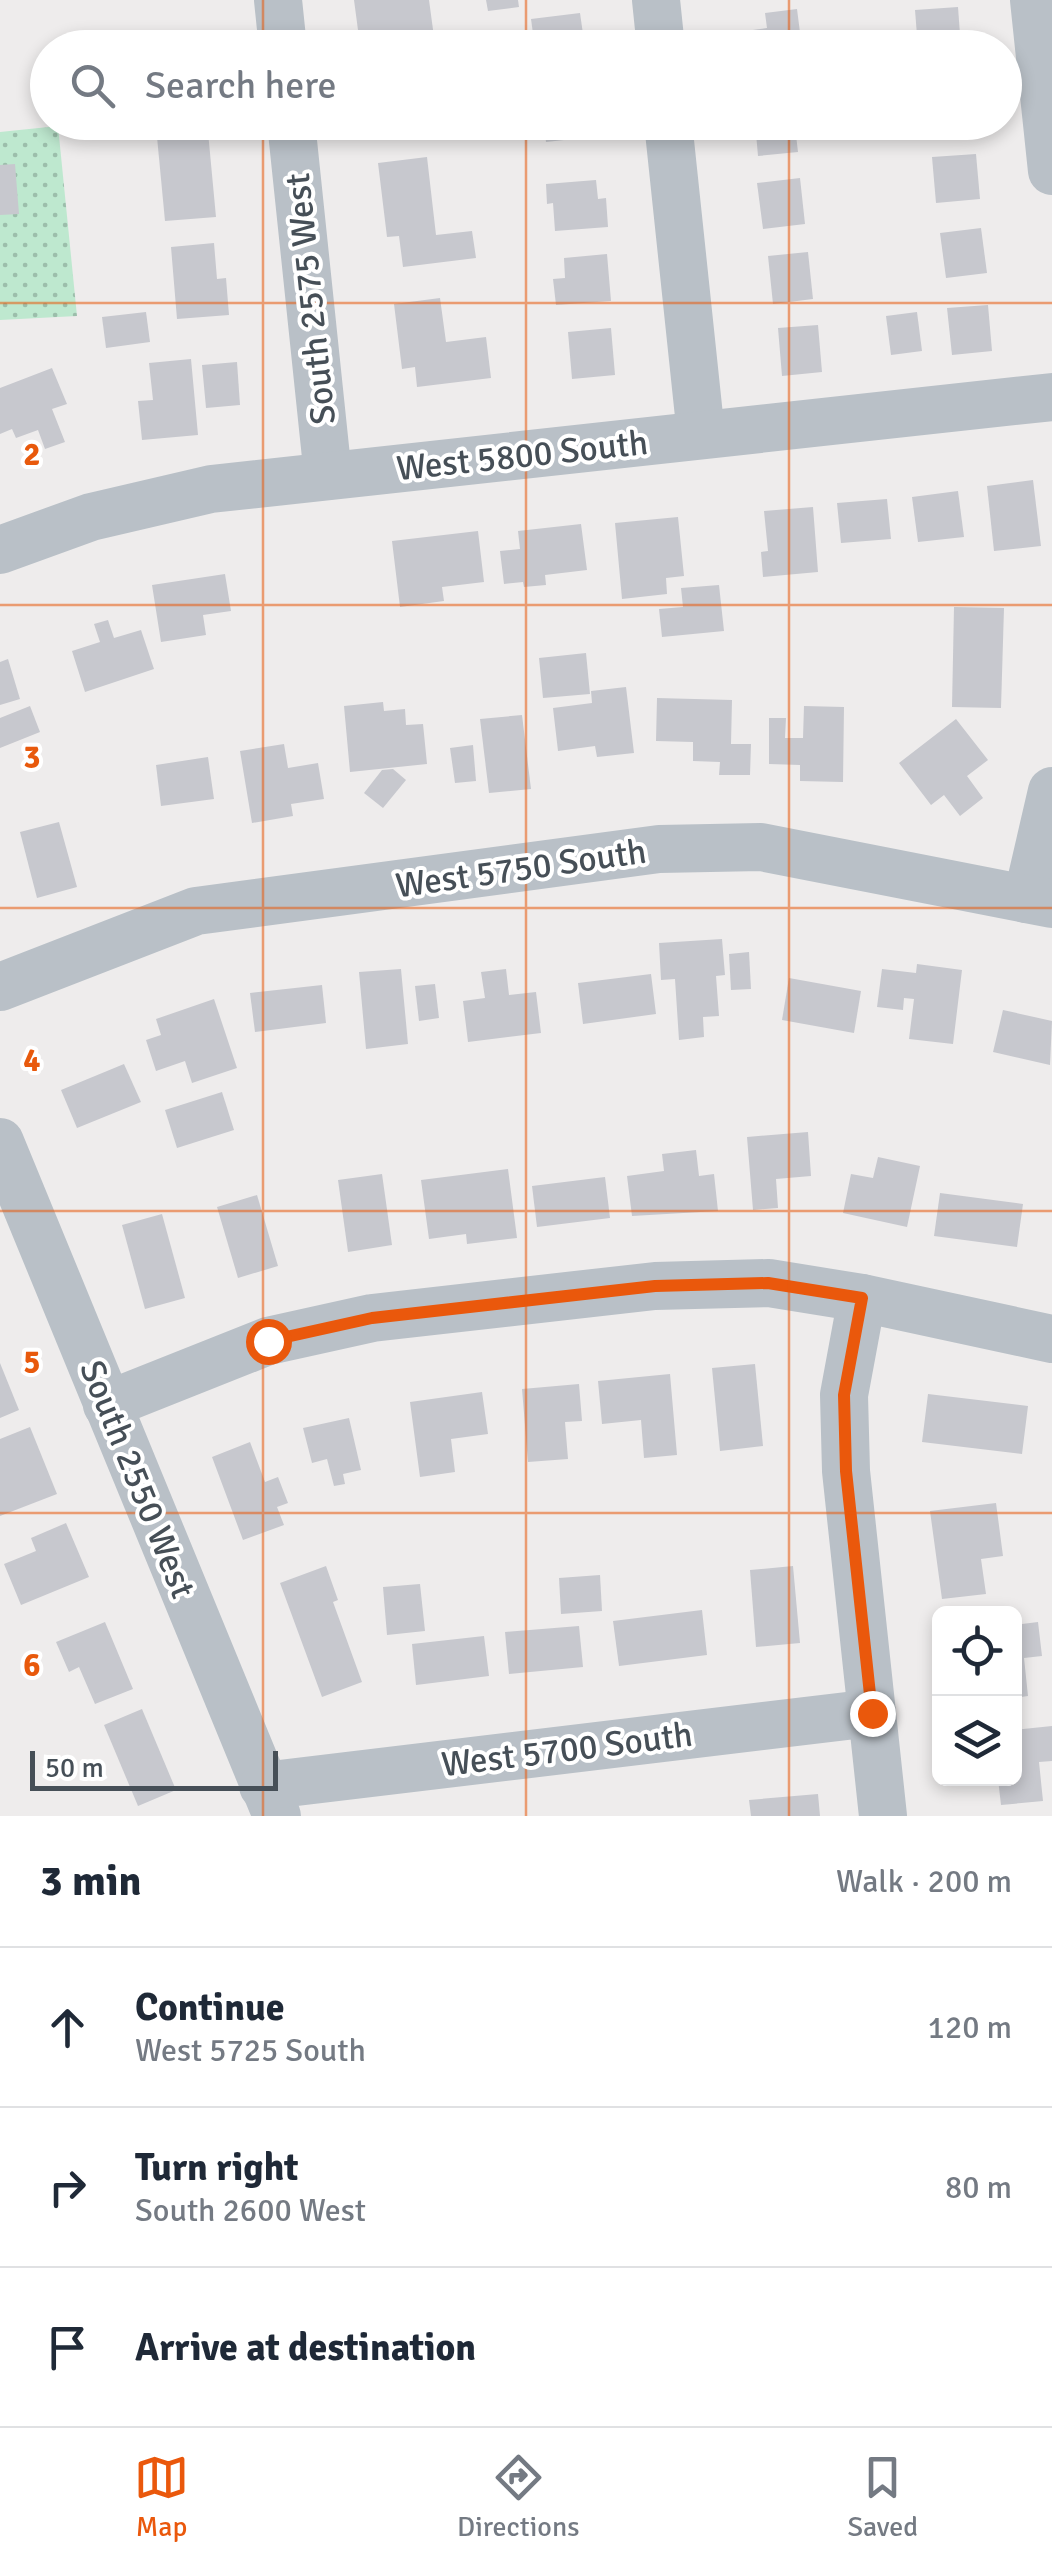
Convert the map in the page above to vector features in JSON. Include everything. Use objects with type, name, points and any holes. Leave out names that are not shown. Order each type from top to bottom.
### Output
[{"type":"street","points":[[278,0],[281,30]]},
{"type":"street","points":[[656,0],[658,30]]},
{"type":"street","points":[[1034,0],[1052,171]]},
{"type":"street","name":"South 2575 West","points":[[293,140],[328,476]]},
{"type":"street","points":[[670,140],[702,435]]},
{"type":"street","name":"West 5800 South","points":[[0,550],[91,517],[211,489],[1052,397]]},
{"type":"street","points":[[1040,902],[1052,790]]},
{"type":"street","name":"West 5750 South","points":[[0,988],[196,911],[659,849],[761,847],[1040,902]]},
{"type":"street","name":"South 2550 West","points":[[0,1142],[270,1801]]},
{"type":"street","points":[[107,1406],[268,1341],[372,1318],[655,1286],[768,1283],[862,1298],[1052,1338]]},
{"type":"street","points":[[862,1298],[844,1395],[846,1471],[882,1816]]},
{"type":"street","name":"West 5700 South","points":[[270,1801],[872,1713]]},
{"type":"green space","points":[[30,129],[30,140],[59,140],[77,316],[0,320],[0,132]]},
{"type":"building","points":[[354,0],[429,0],[433,30],[358,30]]},
{"type":"building","points":[[486,0],[518,0],[519,7],[488,11]]},
{"type":"building","points":[[958,7],[960,30],[917,30],[915,10]]},
{"type":"building","points":[[797,9],[800,30],[752,30],[767,28],[765,13]]},
{"type":"building","points":[[580,13],[582,30],[533,30],[531,19]]},
{"type":"building","points":[[157,140],[209,140],[216,217],[165,221]]},
{"type":"building","points":[[757,140],[797,140],[798,152],[758,156]]},
{"type":"building","points":[[976,154],[980,199],[936,203],[932,157]]},
{"type":"building","points":[[427,157],[436,235],[472,231],[476,258],[403,267],[399,236],[387,237],[378,163]]},
{"type":"building","points":[[15,164],[19,214],[0,215],[0,165]]},
{"type":"building","points":[[800,178],[805,224],[763,229],[757,183]]},
{"type":"building","points":[[596,180],[598,199],[606,198],[608,227],[555,231],[553,203],[547,204],[546,184]]},
{"type":"building","points":[[981,228],[987,273],[946,278],[940,233]]},
{"type":"building","points":[[214,243],[217,279],[226,278],[229,315],[177,319],[171,247]]},
{"type":"building","points":[[808,252],[813,299],[773,304],[768,256]]},
{"type":"building","points":[[607,254],[611,301],[556,305],[553,279],[565,278],[564,258]]},
{"type":"building","points":[[440,298],[446,342],[486,337],[491,378],[417,387],[415,367],[402,369],[394,304]]},
{"type":"building","points":[[988,305],[992,351],[952,355],[947,308]]},
{"type":"building","points":[[146,312],[150,342],[106,348],[102,317]]},
{"type":"building","points":[[917,312],[922,351],[891,355],[886,316]]},
{"type":"building","points":[[818,325],[822,372],[782,376],[778,328]]},
{"type":"building","points":[[611,328],[615,375],[572,379],[568,332]]},
{"type":"building","points":[[191,359],[198,435],[142,440],[138,401],[153,400],[149,363]]},
{"type":"building","points":[[237,362],[240,405],[206,408],[202,365]]},
{"type":"building","points":[[52,368],[67,404],[52,409],[65,442],[45,449],[38,430],[16,438],[12,429],[0,434],[0,388]]},
{"type":"building","points":[[1033,480],[1041,546],[994,551],[987,486]]},
{"type":"building","points":[[958,491],[964,537],[918,542],[912,497]]},
{"type":"building","points":[[887,499],[891,539],[841,543],[837,503]]},
{"type":"building","points":[[813,507],[818,572],[763,577],[761,552],[768,551],[764,511]]},
{"type":"building","points":[[678,517],[684,576],[666,578],[667,594],[622,599],[615,523]]},
{"type":"building","points":[[581,524],[587,570],[545,575],[546,585],[504,584],[500,551],[520,549],[518,531]]},
{"type":"building","points":[[478,531],[484,582],[442,587],[444,601],[400,607],[392,541]]},
{"type":"building","points":[[225,574],[231,611],[203,615],[206,635],[161,642],[152,585]]},
{"type":"building","points":[[719,585],[724,631],[662,637],[659,609],[683,607],[681,588]]},
{"type":"building","points":[[954,607],[1004,608],[1001,708],[952,707]]},
{"type":"building","points":[[108,620],[114,638],[141,630],[154,669],[85,692],[72,651],[100,642],[94,624]]},
{"type":"building","points":[[586,653],[590,694],[543,698],[539,658]]},
{"type":"building","points":[[8,659],[20,699],[0,705],[0,662]]},
{"type":"building","points":[[626,687],[634,753],[597,757],[595,746],[558,751],[553,708],[592,703],[591,691]]},
{"type":"building","points":[[657,698],[732,700],[731,744],[751,744],[750,775],[719,775],[720,762],[693,761],[693,742],[656,741]]},
{"type":"building","points":[[383,702],[384,711],[405,709],[406,725],[423,724],[427,764],[350,772],[344,706]]},
{"type":"building","points":[[30,706],[40,732],[0,748],[0,718]]},
{"type":"building","points":[[804,706],[844,707],[843,782],[800,781],[800,765],[769,764],[769,718],[786,718],[785,738],[803,738]]},
{"type":"building","points":[[522,715],[531,789],[489,793],[480,719]]},
{"type":"building","points":[[956,719],[988,760],[967,776],[983,798],[960,816],[944,795],[931,805],[899,763]]},
{"type":"building","points":[[284,744],[288,768],[318,763],[324,799],[291,804],[293,816],[252,823],[240,751]]},
{"type":"building","points":[[473,745],[476,781],[455,783],[450,748]]},
{"type":"building","points":[[208,757],[214,799],[161,806],[156,765]]},
{"type":"building","points":[[393,769],[406,780],[383,808],[364,793],[382,770]]},
{"type":"building","points":[[59,822],[77,887],[37,898],[20,832]]},
{"type":"building","points":[[722,939],[725,975],[716,976],[719,1016],[703,1017],[704,1037],[679,1040],[675,979],[661,980],[659,943]]},
{"type":"building","points":[[749,952],[751,989],[731,990],[729,954]]},
{"type":"building","points":[[917,964],[962,970],[953,1044],[909,1039],[914,999],[904,998],[903,1010],[877,1007],[882,969],[916,973]]},
{"type":"building","points":[[401,969],[408,1044],[366,1049],[359,972]]},
{"type":"building","points":[[506,969],[509,995],[536,992],[541,1033],[468,1042],[463,1001],[485,998],[481,972]]},
{"type":"building","points":[[651,974],[656,1014],[583,1024],[578,983]]},
{"type":"building","points":[[789,978],[861,991],[854,1033],[782,1020]]},
{"type":"building","points":[[435,984],[439,1018],[419,1021],[415,986]]},
{"type":"building","points":[[322,985],[326,1023],[255,1032],[250,993]]},
{"type":"building","points":[[214,999],[237,1068],[192,1083],[185,1061],[156,1071],[146,1040],[161,1035],[156,1019]]},
{"type":"building","points":[[1003,1010],[1052,1021],[1050,1065],[993,1052]]},
{"type":"building","points":[[124,1064],[141,1102],[77,1128],[61,1090]]},
{"type":"building","points":[[222,1092],[234,1130],[177,1148],[165,1110]]},
{"type":"building","points":[[808,1132],[811,1176],[776,1179],[778,1208],[753,1210],[747,1137]]},
{"type":"building","points":[[696,1150],[699,1176],[714,1174],[718,1211],[632,1216],[627,1176],[664,1171],[662,1154]]},
{"type":"building","points":[[878,1157],[920,1166],[907,1227],[843,1213],[851,1174],[873,1178]]},
{"type":"building","points":[[508,1169],[517,1238],[467,1244],[466,1234],[429,1239],[421,1180]]},
{"type":"building","points":[[382,1174],[392,1245],[348,1252],[338,1180]]},
{"type":"building","points":[[605,1177],[610,1218],[537,1227],[532,1186]]},
{"type":"building","points":[[940,1193],[1023,1204],[1017,1247],[934,1236]]},
{"type":"building","points":[[257,1195],[278,1266],[238,1278],[217,1207]]},
{"type":"building","points":[[162,1214],[185,1298],[145,1309],[122,1225]]},
{"type":"building","points":[[0,1363],[19,1410],[0,1418]]},
{"type":"building","points":[[755,1364],[763,1446],[720,1451],[712,1368]]},
{"type":"building","points":[[670,1374],[677,1455],[644,1458],[641,1420],[602,1424],[598,1381]]},
{"type":"building","points":[[579,1384],[582,1421],[565,1422],[568,1459],[528,1462],[522,1389]]},
{"type":"building","points":[[482,1392],[488,1434],[451,1439],[455,1472],[420,1477],[410,1402]]},
{"type":"building","points":[[928,1394],[1028,1406],[1022,1454],[922,1442]]},
{"type":"building","points":[[349,1418],[361,1470],[343,1474],[345,1484],[334,1486],[327,1459],[312,1463],[303,1428]]},
{"type":"building","points":[[30,1427],[57,1494],[0,1516],[0,1439]]},
{"type":"building","points":[[250,1442],[265,1482],[278,1477],[288,1503],[277,1507],[284,1525],[243,1540],[212,1457]]},
{"type":"building","points":[[996,1503],[1003,1556],[981,1559],[986,1594],[942,1599],[930,1511]]},
{"type":"building","points":[[66,1523],[89,1577],[21,1605],[4,1564],[36,1551],[31,1538]]},
{"type":"building","points":[[326,1566],[338,1600],[333,1602],[362,1682],[322,1697],[280,1583]]},
{"type":"building","points":[[793,1566],[800,1643],[756,1647],[750,1570]]},
{"type":"building","points":[[600,1575],[602,1611],[561,1614],[559,1578]]},
{"type":"building","points":[[420,1584],[425,1631],[387,1635],[383,1587]]},
{"type":"building","points":[[702,1610],[707,1655],[619,1666],[613,1621]]},
{"type":"building","points":[[105,1622],[133,1689],[95,1704],[79,1667],[69,1672],[56,1642]]},
{"type":"building","points":[[1038,1622],[1042,1656],[1024,1658],[1028,1696],[1022,1697],[1022,1696],[1022,1624]]},
{"type":"building","points":[[579,1626],[583,1667],[509,1674],[505,1632]]},
{"type":"building","points":[[484,1636],[489,1676],[416,1685],[412,1644]]},
{"type":"building","points":[[142,1709],[176,1790],[138,1806],[104,1725]]},
{"type":"building","points":[[1052,1726],[1052,1761],[1039,1762],[1043,1801],[1001,1805],[999,1786],[1022,1786],[1022,1729]]},
{"type":"building","points":[[818,1794],[820,1816],[751,1816],[749,1800]]},
{"type":"route","points":[[268,1341],[372,1318],[655,1286],[768,1283],[862,1298],[844,1395],[846,1471],[872,1713]]}]
